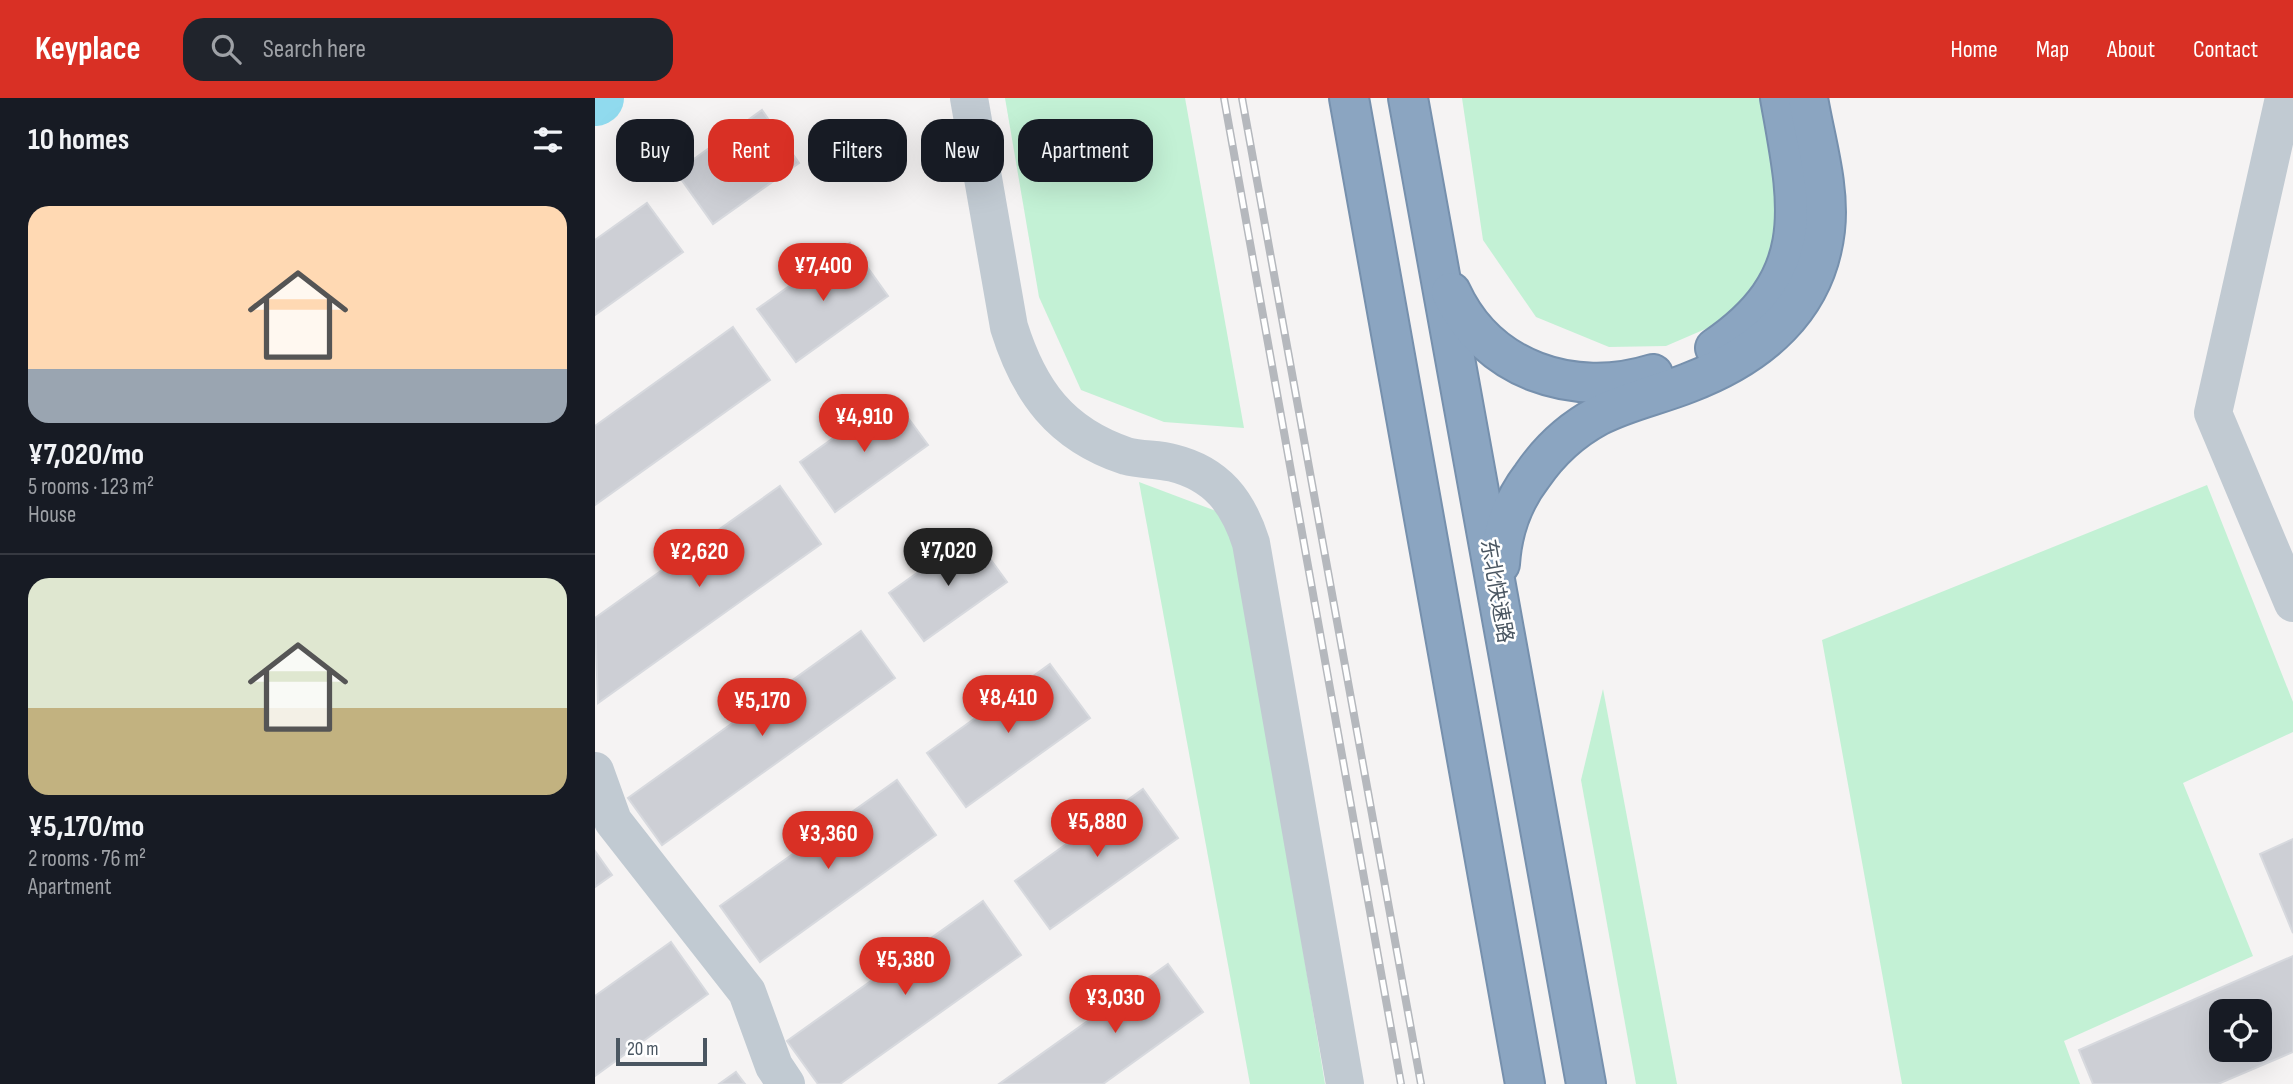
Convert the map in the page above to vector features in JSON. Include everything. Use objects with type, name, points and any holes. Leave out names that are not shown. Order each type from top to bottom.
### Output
[{"type":"highway","points":[[1349,98],[1525,1084]]},
{"type":"highway","name":"东北快速路","points":[[1408,98],[1586,1084]]},
{"type":"highway","points":[[1436,255],[1460,310],[1476,332],[1517,363],[1558,381],[1593,385],[1629,382],[1705,354],[1738,332],[1761,308],[1782,276],[1792,247],[1797,216],[1796,187],[1780,98]]},
{"type":"highway","points":[[1500,608],[1501,551],[1507,521],[1522,488],[1543,460],[1570,434],[1598,416],[1636,399],[1686,384],[1726,367],[1758,348],[1785,324],[1806,294],[1819,260],[1825,229],[1824,189],[1808,98]]},
{"type":"street","points":[[969,98],[1009,327],[1020,363],[1039,395],[1063,422],[1093,443],[1128,457],[1174,463],[1197,471],[1219,484],[1234,502],[1244,522],[1257,575],[1345,1084]]},
{"type":"street","points":[[2284,98],[2213,413],[2293,603]]},
{"type":"street","points":[[595,771],[613,821],[747,992],[774,1066],[786,1084]]},
{"type":"green space","points":[[1005,98],[1185,98],[1244,428],[1164,422],[1081,390],[1039,297],[1019,182],[1153,182],[1153,119],[1018,119],[1018,174]]},
{"type":"green space","points":[[1462,98],[1771,98],[1785,180],[1768,267],[1724,321],[1666,346],[1609,347],[1536,317],[1483,240]]},
{"type":"green space","points":[[1139,482],[1232,517],[1325,1084],[1250,1084]]},
{"type":"green space","points":[[2207,485],[2293,702],[2293,732],[2183,783],[2253,956],[2064,1041],[2080,1084],[1902,1084],[1822,640]]},
{"type":"green space","points":[[1603,689],[1677,1084],[1636,1084],[1581,780]]},
{"type":"building","points":[[762,110],[768,119],[750,119]]},
{"type":"building","points":[[708,149],[708,182],[772,182],[713,224],[683,182],[694,182],[694,159]]},
{"type":"building","points":[[647,203],[683,252],[595,315],[595,240]]},
{"type":"building","points":[[850,243],[888,296],[796,362],[757,309]]},
{"type":"building","points":[[733,327],[770,380],[595,505],[595,426]]},
{"type":"building","points":[[892,396],[928,445],[835,512],[800,462]]},
{"type":"building","points":[[780,486],[821,544],[598,703],[595,618]]},
{"type":"building","points":[[972,534],[1007,582],[924,641],[889,593]]},
{"type":"building","points":[[861,631],[895,678],[662,845],[628,798]]},
{"type":"building","points":[[1050,664],[1090,718],[966,807],[927,753]]},
{"type":"building","points":[[897,780],[936,835],[760,962],[720,906]]},
{"type":"building","points":[[1143,789],[1178,838],[1050,929],[1015,881]]},
{"type":"building","points":[[2293,839],[2293,933],[2260,854]]},
{"type":"building","points":[[595,851],[612,875],[595,887]]},
{"type":"building","points":[[983,901],[1021,955],[840,1084],[818,1084],[787,1041]]},
{"type":"building","points":[[671,942],[708,994],[595,1076],[595,996]]},
{"type":"building","points":[[2293,956],[2293,1052],[2272,1061],[2272,999],[2209,999],[2209,1062],[2270,1062],[2218,1084],[2093,1084],[2079,1050]]},
{"type":"building","points":[[1168,964],[1203,1012],[1103,1084],[999,1084]]},
{"type":"building","points":[[736,1072],[745,1084],[719,1084]]},
{"type":"railway","points":[[1224,98],[1401,1084]]},
{"type":"railway","points":[[1242,98],[1421,1084]]}]
